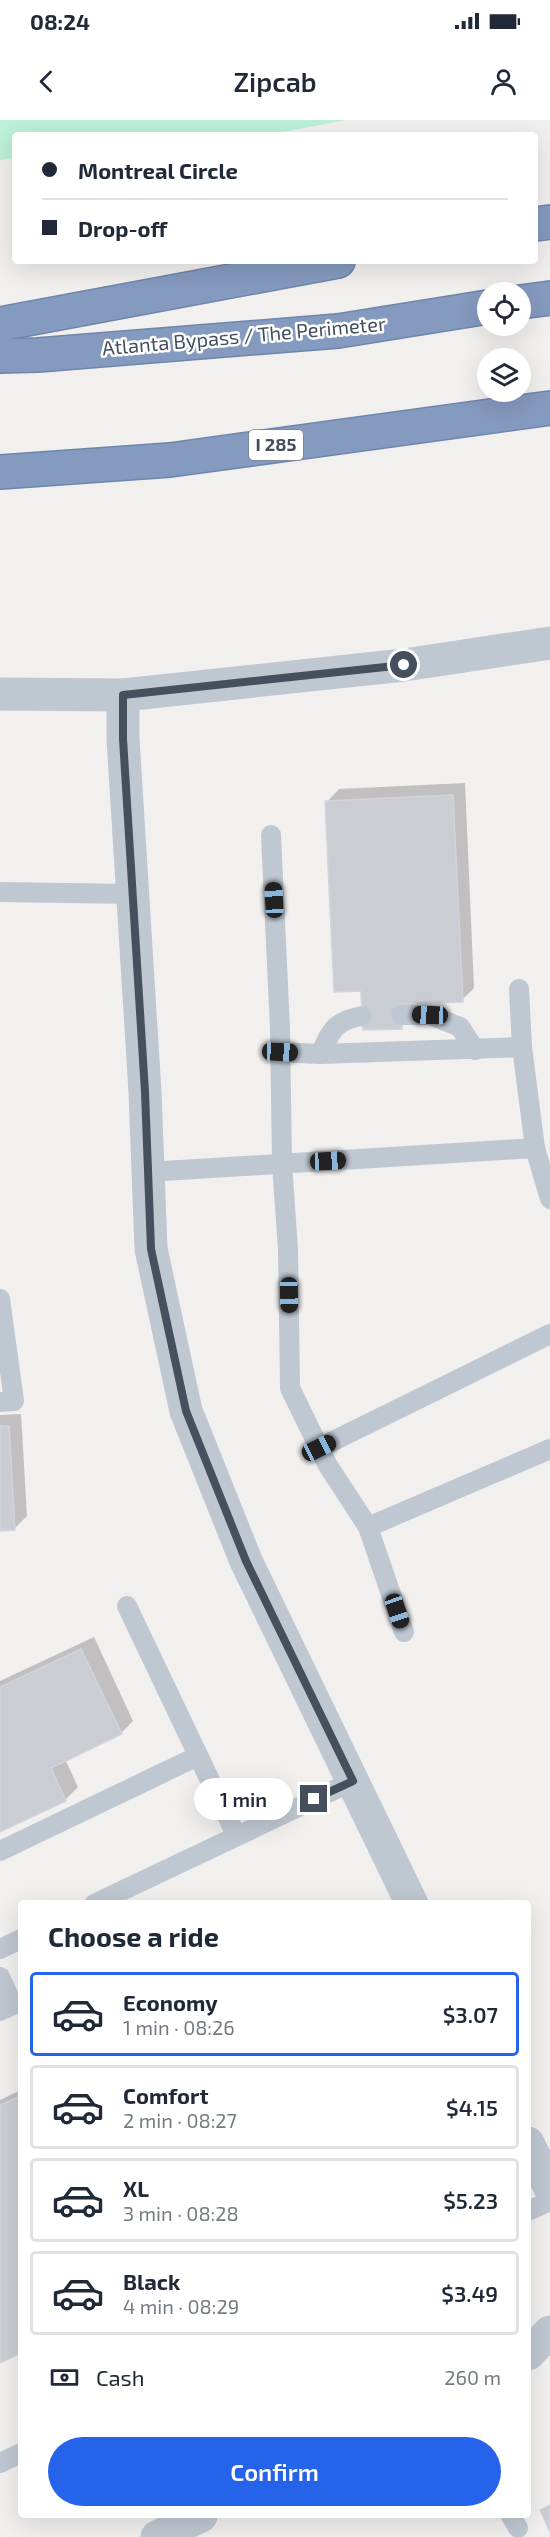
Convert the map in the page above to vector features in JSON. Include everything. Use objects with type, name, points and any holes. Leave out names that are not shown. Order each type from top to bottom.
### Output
[{"type":"highway","points":[[0,324],[322,264]]},
{"type":"highway","points":[[531,301],[550,298]]},
{"type":"highway","name":"Atlanta Bypass / The Perimeter","points":[[0,356],[38,355],[338,331],[477,310]]},
{"type":"highway","name":"I 285","points":[[0,472],[170,460],[550,408]]},
{"type":"street","points":[[0,694],[123,695],[404,665],[550,643]]},
{"type":"street","points":[[123,695],[123,739],[151,1249],[186,1411],[246,1561],[410,1900]]},
{"type":"street","points":[[531,2149],[550,2188]]},
{"type":"street","points":[[531,2351],[550,2332]]},
{"type":"street","points":[[168,2535],[198,2518]]},
{"type":"lane","points":[[271,835],[282,1164],[288,1249],[290,1388],[327,1464],[368,1527],[404,1632]]},
{"type":"lane","points":[[1,896],[133,894]]},
{"type":"lane","points":[[519,989],[522,1047],[535,1148],[550,1199]]},
{"type":"lane","points":[[401,1015],[430,1015],[460,1027],[475,1050]]},
{"type":"lane","points":[[320,1054],[334,1027],[347,1019],[362,1016]]},
{"type":"lane","points":[[280,1052],[320,1054],[522,1047]]},
{"type":"lane","points":[[148,1172],[535,1148]]},
{"type":"lane","points":[[0,1299],[14,1401],[0,1402]]},
{"type":"lane","points":[[319,1448],[550,1334]]},
{"type":"lane","points":[[368,1527],[550,1449]]},
{"type":"lane","points":[[127,1606],[236,1836]]},
{"type":"lane","points":[[0,1851],[198,1756]]},
{"type":"lane","points":[[102,1900],[353,1781]]},
{"type":"lane","points":[[0,1949],[18,1940]]},
{"type":"lane","points":[[0,1977],[12,2005],[0,2011]]},
{"type":"lane","points":[[531,2210],[550,2200]]},
{"type":"lane","points":[[0,2463],[18,2454]]},
{"type":"green space","points":[[0,120],[347,120],[282,132],[12,132],[12,158],[0,160]]},
{"type":"building","points":[[453,795],[463,1002],[401,1004],[402,1029],[363,1030],[361,991],[334,992],[325,801]]},
{"type":"building","points":[[0,1426],[9,1426],[15,1530],[0,1531]]},
{"type":"building","points":[[81,1649],[122,1734],[51,1768],[66,1801],[0,1832],[0,1687]]},
{"type":"building","points":[[18,2097],[18,2354],[0,2363],[0,2105]]},
{"type":"building","points":[[550,2505],[550,2532],[540,2510]]},
{"type":"route","points":[[314,1799],[353,1781],[246,1561],[186,1411],[151,1249],[145,1092],[123,739],[123,695],[404,665]]}]
